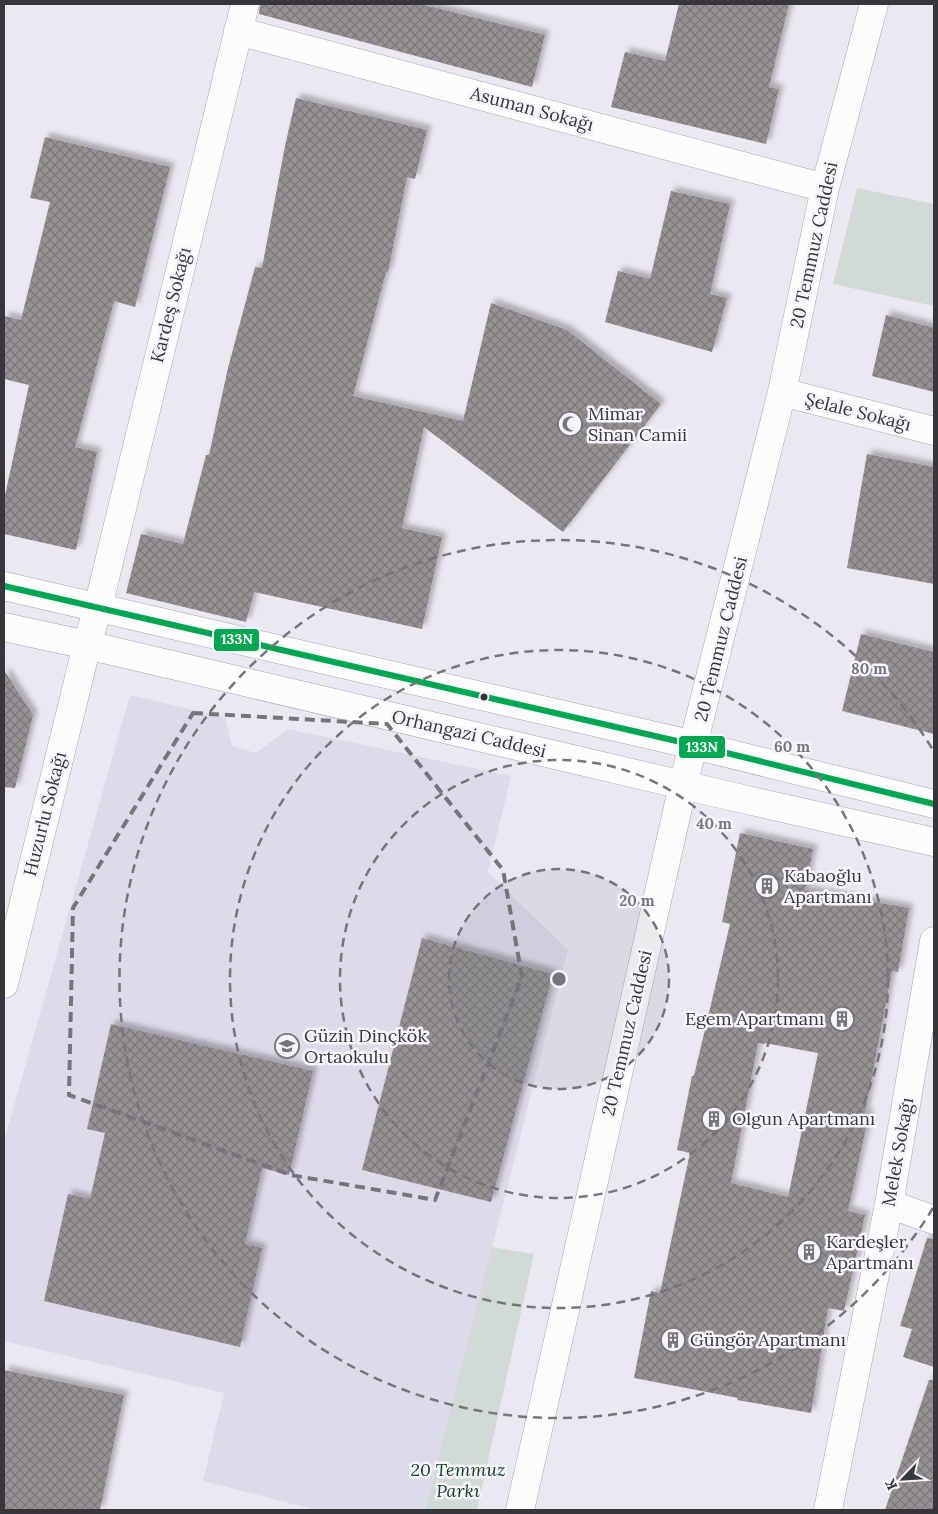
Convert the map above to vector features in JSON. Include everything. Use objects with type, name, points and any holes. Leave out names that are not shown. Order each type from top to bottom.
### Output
[{"type":"street","name":"Kardeş Sokağı","points":[[87,645],[98,607],[244,4]]},
{"type":"street","name":"20 Temmuz Caddesi","points":[[520,1510],[683,785],[782,392],[825,188],[874,4]]},
{"type":"street","name":"Asuman Sokağı","points":[[238,31],[825,188]]},
{"type":"street","name":"Şelale Sokağı","points":[[782,392],[934,432]]},
{"type":"street","points":[[4,586],[694,745],[934,804]]},
{"type":"street","name":"Orhangazi Caddesi","points":[[4,627],[934,842]]},
{"type":"street","name":"Huzurlu Sokağı","points":[[4,984],[87,645]]},
{"type":"street","name":"Melek Sokağı","points":[[828,1510],[889,1204],[934,941]]},
{"type":"street","points":[[889,1204],[934,1220]]},
{"type":"highlighted area","points":[[193,713],[387,724],[503,870],[522,977],[435,1200],[291,1175],[69,1095],[73,908]]},
{"type":"shaded area","name":"Güzin Dinçkök Ortaokulu","points":[[130,695],[225,717],[232,746],[256,753],[288,729],[511,776],[488,872],[568,950],[425,1510],[316,1510],[203,1481],[224,1393],[4,1341],[4,1141]]},
{"type":"green space","points":[[857,188],[934,204],[934,306],[833,284]]},
{"type":"green space","name":"20 Temmuz Parkı","points":[[492,1247],[534,1254],[477,1510],[425,1510]]},
{"type":"building","points":[[260,4],[420,4],[545,35],[532,87],[259,14]]},
{"type":"building","points":[[679,4],[789,4],[769,87],[779,89],[766,144],[611,107],[625,52],[665,61]]},
{"type":"building","points":[[296,98],[427,130],[415,179],[407,177],[388,272],[386,272],[353,396],[463,421],[491,303],[567,330],[661,404],[563,532],[424,427],[402,528],[442,537],[422,629],[254,592],[246,622],[126,593],[141,534],[183,544],[206,455],[209,455],[228,368],[255,267],[262,268]]},
{"type":"building","points":[[45,137],[170,167],[135,307],[114,301],[75,447],[97,452],[76,550],[4,534],[4,500],[29,385],[4,379],[4,316],[21,320],[50,202],[30,198]]},
{"type":"building","points":[[671,191],[730,204],[710,294],[727,298],[712,352],[605,322],[618,271],[650,279]]},
{"type":"building","points":[[886,315],[934,328],[934,392],[872,376]]},
{"type":"building","points":[[867,454],[934,467],[934,584],[847,568]]},
{"type":"building","points":[[861,634],[934,652],[934,734],[842,711]]},
{"type":"building","points":[[4,670],[33,715],[15,788],[4,787]]},
{"type":"building","points":[[740,833],[813,849],[805,890],[909,908],[898,972],[892,971],[865,1113],[869,1114],[848,1211],[865,1215],[844,1311],[828,1308],[811,1413],[737,1400],[738,1398],[634,1378],[651,1291],[660,1293],[690,1153],[677,1150],[692,1076],[694,1076],[730,924],[722,922]],"holes":[[[758,1043],[818,1053],[788,1197],[731,1183]]]},
{"type":"building","points":[[422,938],[553,974],[491,1202],[362,1170]]},
{"type":"building","points":[[111,1024],[313,1071],[289,1175],[262,1168],[245,1244],[262,1248],[240,1347],[44,1301],[68,1194],[90,1199],[105,1133],[87,1129]]},
{"type":"building","points":[[927,1238],[934,1239],[934,1367],[903,1357],[912,1329],[900,1326]]},
{"type":"building","points":[[4,1370],[124,1395],[100,1510],[4,1510]]},
{"type":"building","points":[[929,1380],[934,1380],[934,1510],[885,1510]]},
{"type":"transit line","name":"133N","points":[[4,586],[694,745],[934,804]]},
{"type":"place","name":"Mimar Sinan Camii","points":[[570,424]]},
{"type":"place","name":"Kabaoğlu Apartmanı","points":[[767,886]]},
{"type":"place","name":"Egem Apartmanı","points":[[842,1019]]},
{"type":"place","name":"Güzin Dinçkök Ortaokulu","points":[[287,1046]]},
{"type":"place","name":"Olgun Apartmanı","points":[[714,1119]]},
{"type":"place","name":"Kardeşler Apartmanı","points":[[809,1252]]},
{"type":"place","name":"Güngör Apartmanı","points":[[673,1340]]}]
